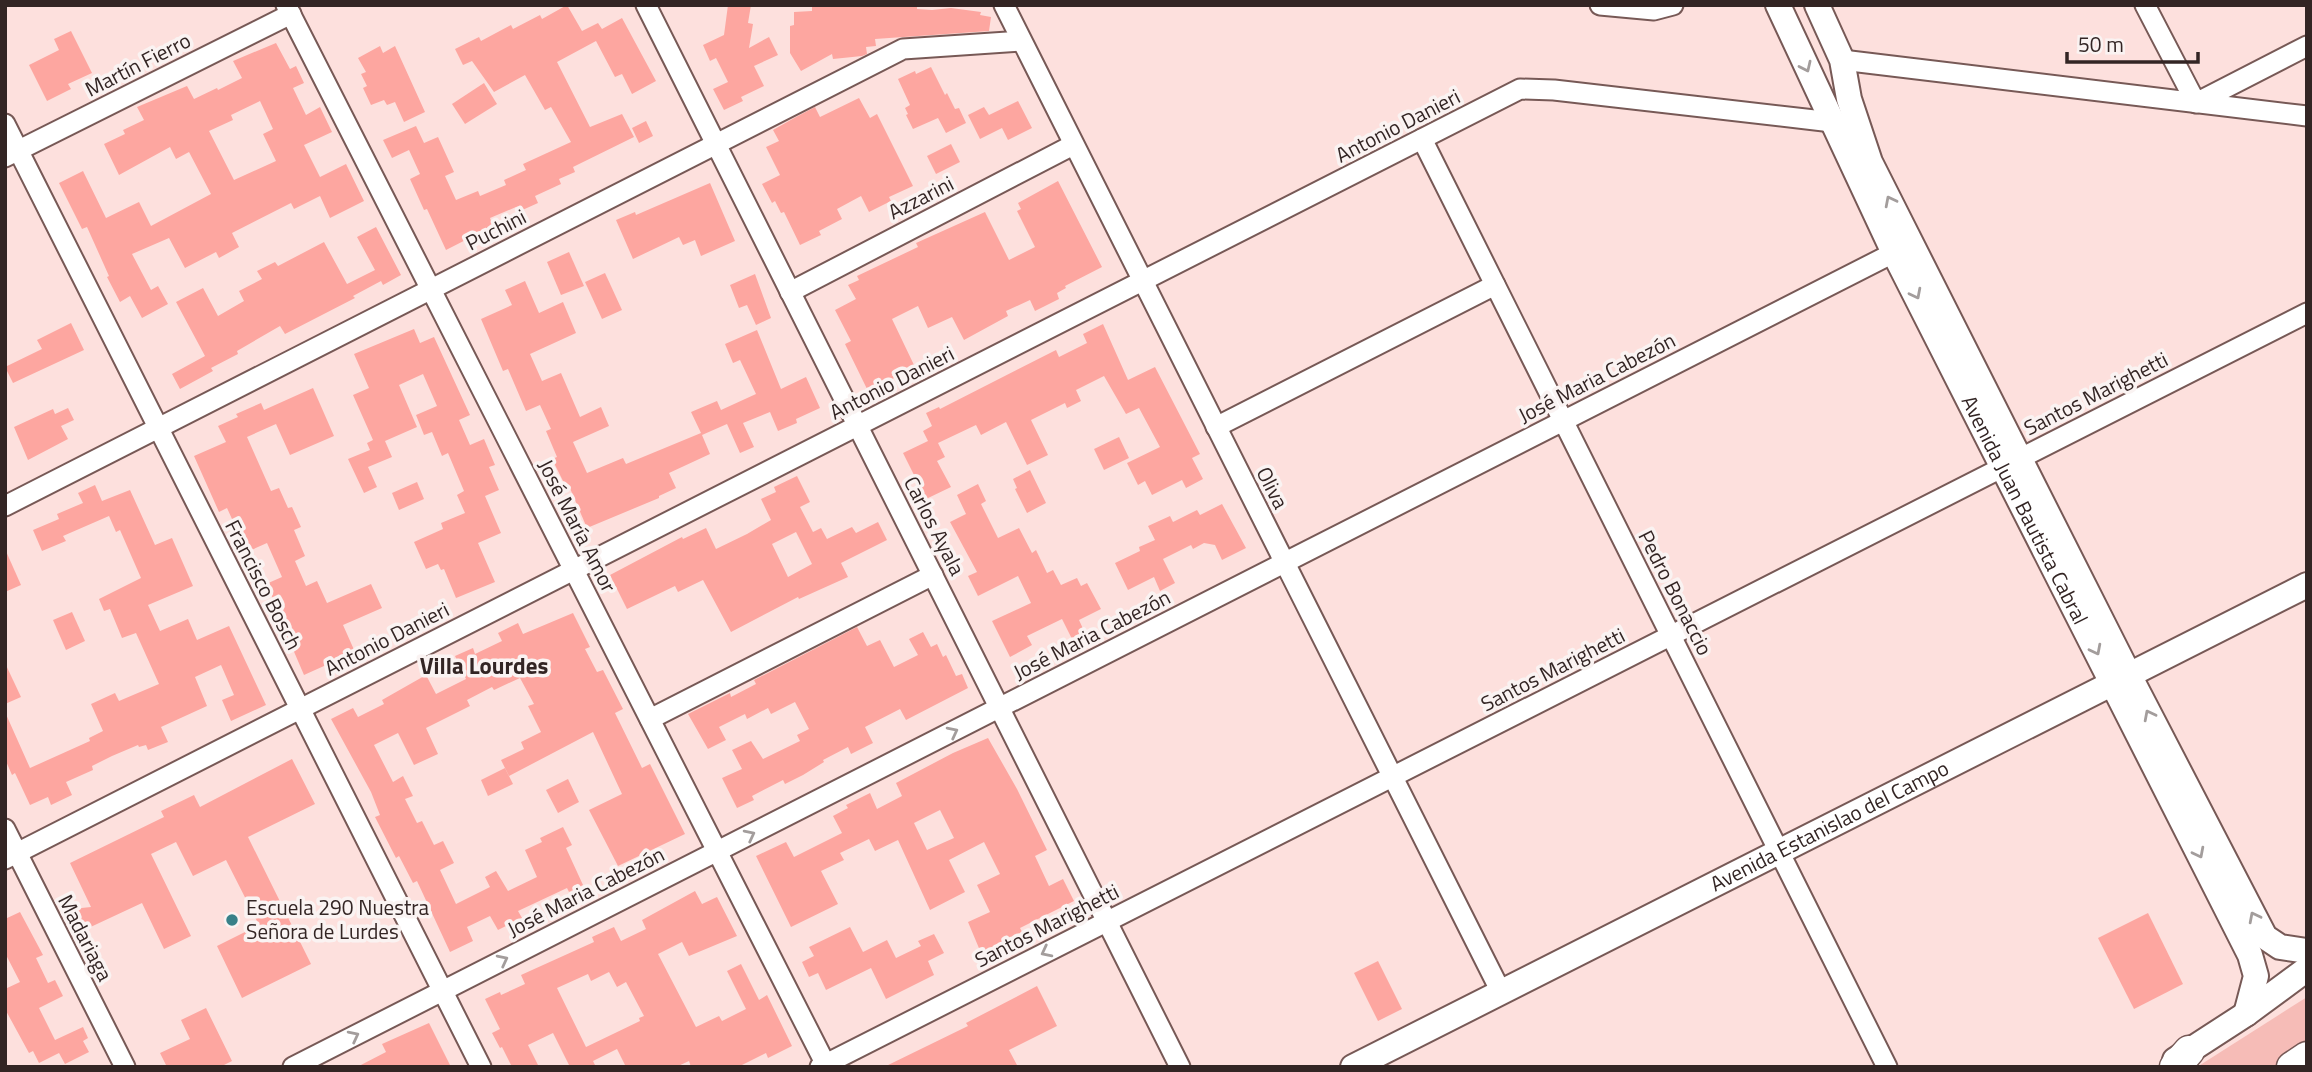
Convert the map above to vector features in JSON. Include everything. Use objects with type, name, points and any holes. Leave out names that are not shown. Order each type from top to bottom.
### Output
[{"type":"highway","points":[[2292,1067],[2307,1057]]},
{"type":"main road","name":"Avenida Juan Bautista Cabral","points":[[1778,5],[1832,122],[1903,248],[2121,679],[2250,955],[2256,976],[2246,1014]]},
{"type":"main road","name":"Avenida Juan Bautista Cabral","points":[[1817,5],[1842,60],[1849,99],[1903,248]]},
{"type":"main road","name":"Avenida Estanislao del Campo","points":[[1353,1067],[2307,585]]},
{"type":"main road","name":"Avenida Juan Bautista Cabral","points":[[2121,679],[2265,937],[2280,947],[2307,951]]},
{"type":"main road","points":[[2176,1062],[2307,969]]},
{"type":"street","name":"Carlos Ayala","points":[[646,5],[1180,1067]]},
{"type":"street","name":"Oliva","points":[[1004,5],[1501,992]]},
{"type":"street","points":[[1600,5],[1654,10],[1673,5]]},
{"type":"street","points":[[2145,5],[2196,103]]},
{"type":"street","name":"Martín Fierro","points":[[12,154],[288,10]]},
{"type":"street","name":"José María Amor","points":[[288,10],[824,1066]]},
{"type":"street","name":"Puchini","points":[[5,506],[903,49],[1021,41]]},
{"type":"street","points":[[2196,103],[2307,46]]},
{"type":"street","points":[[1842,60],[2307,116]]},
{"type":"street","name":"Antonio Danieri","points":[[11,856],[1520,89],[1553,90],[1832,122]]},
{"type":"street","name":"Francisco Bosch","points":[[5,124],[12,154],[158,428],[481,1067]]},
{"type":"street","name":"Pedro Bonaccio","points":[[1422,139],[1887,1067]]},
{"type":"street","name":"Azzarini","points":[[790,292],[1073,145]]},
{"type":"street","name":"José Maria Cabezón","points":[[293,1067],[1903,248]]},
{"type":"street","points":[[1216,427],[1495,285]]},
{"type":"street","name":"Santos Marighetti","points":[[824,1066],[2307,313]]},
{"type":"street","points":[[650,719],[933,575]]},
{"type":"street","name":"Madariaga","points":[[5,829],[11,856],[125,1067]]},
{"type":"shaded area","points":[[2307,997],[2307,1053],[2289,1067],[2197,1067]]},
{"type":"building","points":[[567,5],[582,31],[598,23],[602,29],[622,18],[656,81],[632,94],[622,74],[615,77],[596,41],[557,62],[590,127],[622,114],[634,137],[573,167],[575,172],[559,179],[561,184],[535,196],[538,203],[518,212],[516,207],[490,218],[493,226],[446,250],[410,179],[420,174],[409,150],[392,158],[383,140],[416,126],[424,143],[438,137],[454,172],[445,176],[456,200],[478,191],[480,196],[506,185],[504,180],[526,170],[523,164],[571,142],[551,107],[545,110],[525,75],[494,92],[472,61],[463,65],[455,49],[479,37],[481,41],[511,25],[513,29],[540,15],[542,19]]},
{"type":"building","points":[[728,5],[751,5],[748,23],[753,24],[749,48],[769,37],[778,55],[754,66],[764,86],[741,97],[743,101],[724,110],[713,89],[728,82],[716,58],[710,61],[703,45],[724,35]]},
{"type":"building","points":[[812,5],[917,5],[917,9],[951,8],[981,12],[980,15],[991,17],[989,31],[875,39],[876,46],[866,47],[867,54],[833,59],[832,54],[801,71],[790,53],[790,26],[794,25],[794,12],[812,11]]},
{"type":"building","points":[[71,31],[92,73],[68,84],[71,89],[47,101],[29,65],[59,50],[54,39]]},
{"type":"building","points":[[276,43],[290,69],[296,66],[304,83],[293,88],[306,115],[320,107],[332,132],[304,145],[320,177],[346,164],[364,201],[330,218],[320,196],[294,209],[291,203],[232,233],[239,247],[219,258],[216,252],[185,268],[169,238],[132,254],[151,290],[158,286],[168,304],[142,318],[130,296],[120,302],[87,227],[82,229],[59,183],[83,171],[106,218],[139,202],[151,226],[211,194],[189,152],[176,159],[170,147],[119,175],[104,144],[125,134],[123,130],[144,120],[137,107],[187,86],[194,99],[242,78],[233,61]],"holes":[[[260,101],[273,129],[263,134],[276,161],[234,180],[209,131],[233,120],[231,115]]]},
{"type":"building","points":[[380,46],[383,53],[395,46],[425,112],[404,122],[395,102],[387,105],[384,100],[371,105],[363,88],[367,86],[361,74],[366,72],[358,58]]},
{"type":"building","points":[[931,67],[945,95],[947,93],[955,109],[959,108],[966,123],[946,133],[938,118],[913,129],[906,115],[908,114],[905,108],[910,105],[898,79]]},
{"type":"building","points":[[484,83],[497,104],[465,124],[452,104]]},
{"type":"building","points":[[859,98],[870,118],[877,114],[913,186],[889,197],[891,201],[869,212],[861,196],[837,209],[842,219],[819,231],[821,235],[800,245],[784,212],[781,213],[775,201],[772,203],[762,184],[780,175],[766,147],[779,141],[773,130],[796,117],[815,107],[820,117]]},
{"type":"building","points":[[1018,101],[1032,128],[1008,140],[1002,128],[980,139],[968,115],[984,107],[989,115]]},
{"type":"building","points":[[646,121],[653,136],[639,143],[632,128]]},
{"type":"building","points":[[951,144],[960,162],[936,174],[927,156]]},
{"type":"building","points":[[1058,181],[1102,267],[1065,286],[1066,288],[1057,293],[1059,299],[1035,311],[1030,300],[1006,311],[1008,316],[964,340],[952,317],[928,328],[918,306],[892,319],[914,365],[892,375],[894,378],[868,391],[845,344],[851,341],[835,310],[856,299],[848,285],[859,280],[857,276],[918,247],[916,243],[985,212],[1009,260],[1035,247],[1017,211],[1021,209],[1018,203]]},
{"type":"building","points":[[710,183],[735,241],[701,256],[695,240],[683,245],[679,237],[633,259],[616,220],[635,212],[636,215]]},
{"type":"building","points":[[376,227],[401,275],[383,285],[381,281],[353,296],[355,298],[285,334],[280,326],[211,368],[213,371],[180,389],[172,374],[205,356],[176,302],[203,288],[218,316],[244,301],[239,291],[262,279],[257,271],[275,262],[278,266],[324,242],[347,284],[375,270],[357,237]]},
{"type":"building","points":[[569,252],[584,286],[561,295],[547,262]]},
{"type":"building","points":[[605,273],[622,310],[602,319],[585,282]]},
{"type":"building","points":[[755,274],[771,318],[756,325],[747,305],[739,308],[730,285]]},
{"type":"building","points":[[525,281],[539,313],[563,302],[576,333],[530,354],[542,381],[561,373],[580,417],[601,407],[609,426],[573,442],[587,473],[623,458],[626,464],[701,433],[691,412],[717,401],[721,410],[756,394],[740,360],[733,363],[725,344],[757,330],[781,389],[806,377],[820,408],[796,419],[797,423],[778,431],[770,412],[743,423],[754,447],[740,453],[727,424],[702,435],[710,454],[669,473],[676,488],[659,498],[587,528],[569,486],[566,487],[552,459],[557,457],[546,431],[551,429],[540,405],[526,411],[508,369],[503,371],[481,319],[512,305],[505,290]]},
{"type":"building","points":[[71,323],[84,350],[13,383],[5,367],[42,349],[37,340]]},
{"type":"building","points":[[1103,324],[1128,380],[1155,367],[1200,454],[1192,458],[1203,479],[1186,488],[1182,480],[1152,495],[1145,481],[1138,485],[1127,463],[1160,447],[1139,408],[1126,414],[1104,376],[1076,390],[1081,401],[1067,408],[1065,403],[1031,420],[1048,455],[1027,465],[1006,422],[981,435],[976,425],[938,443],[945,457],[937,461],[951,487],[926,499],[903,453],[928,441],[923,431],[932,426],[926,413],[939,407],[940,409],[1056,350],[1059,357],[1087,343],[1083,334]]},
{"type":"building","points":[[414,329],[420,343],[434,337],[470,415],[459,420],[470,445],[484,439],[495,465],[489,467],[499,490],[485,496],[501,533],[478,543],[495,582],[456,598],[444,569],[441,570],[438,564],[426,569],[414,542],[443,529],[441,523],[465,513],[457,495],[464,491],[448,453],[442,456],[432,432],[424,435],[416,415],[437,406],[423,374],[399,385],[417,427],[385,441],[392,457],[368,467],[377,487],[364,493],[348,459],[370,450],[367,443],[373,440],[353,395],[369,388],[354,354]]},
{"type":"building","points":[[313,388],[334,436],[290,455],[276,424],[247,437],[271,491],[279,488],[301,527],[294,530],[305,556],[295,561],[306,586],[317,581],[327,603],[371,584],[382,608],[343,625],[355,652],[304,675],[292,647],[288,649],[269,606],[275,603],[266,584],[282,577],[267,543],[247,552],[227,508],[219,512],[194,456],[226,442],[218,426],[238,417],[236,414],[261,403],[264,410]]},
{"type":"building","points":[[68,408],[74,420],[61,426],[68,439],[28,460],[14,427],[53,409],[55,414]]},
{"type":"building","points":[[1119,437],[1129,458],[1104,470],[1094,449]]},
{"type":"building","points":[[1030,470],[1046,503],[1027,513],[1013,479]]},
{"type":"building","points":[[797,476],[810,502],[800,507],[813,532],[821,528],[827,539],[852,527],[856,533],[878,522],[887,540],[841,563],[848,577],[799,599],[798,597],[731,632],[703,580],[678,592],[675,586],[627,609],[610,575],[682,537],[683,539],[706,528],[716,549],[747,534],[771,520],[761,499],[776,492],[774,487]],"holes":[[[796,532],[812,564],[788,577],[772,544]]]},
{"type":"building","points":[[417,482],[424,499],[399,510],[392,493]]},
{"type":"building","points":[[978,484],[986,501],[981,504],[998,538],[1019,528],[1032,553],[1036,550],[1047,573],[1053,570],[1061,585],[1077,578],[1081,586],[1087,583],[1101,609],[1079,620],[1085,633],[1072,639],[1062,619],[1027,636],[1032,645],[1010,657],[992,621],[1031,603],[1018,576],[978,596],[968,576],[977,572],[950,522],[966,514],[957,495]]},
{"type":"building","points":[[95,485],[102,501],[130,490],[155,545],[172,538],[193,586],[148,605],[160,631],[188,619],[197,640],[229,626],[266,705],[231,721],[222,700],[234,695],[221,665],[195,677],[207,706],[161,727],[168,742],[148,750],[146,745],[138,745],[112,756],[92,766],[93,770],[66,782],[72,795],[51,805],[48,797],[30,805],[15,773],[12,775],[5,759],[5,712],[30,768],[90,741],[89,738],[103,731],[91,704],[115,693],[119,701],[159,684],[136,633],[122,638],[110,609],[104,611],[99,599],[141,578],[120,530],[116,532],[109,516],[63,536],[66,541],[42,551],[33,530],[59,519],[57,514],[83,503],[78,493]]},
{"type":"building","points":[[1222,504],[1246,548],[1222,560],[1215,545],[1204,543],[1193,549],[1191,545],[1163,559],[1175,583],[1160,591],[1154,577],[1128,590],[1115,563],[1155,540],[1148,526],[1170,516],[1173,522],[1197,510],[1200,515]]},
{"type":"building","points":[[5,549],[21,585],[5,592]]},
{"type":"building","points":[[72,612],[85,641],[66,650],[53,620]]},
{"type":"building","points":[[573,613],[590,647],[585,649],[597,672],[603,670],[623,709],[615,713],[642,768],[650,764],[685,834],[618,866],[589,810],[622,794],[593,732],[509,776],[501,760],[524,749],[521,742],[541,732],[528,706],[534,704],[520,678],[494,690],[492,687],[467,700],[470,706],[426,728],[438,754],[414,765],[398,733],[374,745],[393,782],[403,776],[413,796],[405,799],[417,823],[422,821],[434,845],[443,841],[454,863],[440,870],[456,904],[490,887],[485,877],[496,871],[508,891],[537,877],[525,850],[542,842],[540,838],[563,827],[572,845],[566,848],[583,885],[569,892],[567,888],[518,911],[522,918],[498,930],[490,916],[467,927],[473,941],[450,952],[417,881],[413,883],[399,856],[396,858],[375,817],[380,815],[371,792],[331,719],[353,708],[358,717],[384,704],[382,700],[426,675],[436,694],[466,679],[455,656],[473,648],[475,654],[502,641],[498,633],[518,623],[523,634]]},
{"type":"building","points":[[857,627],[867,646],[880,640],[894,667],[918,655],[909,639],[923,632],[931,647],[937,644],[943,657],[946,655],[956,676],[962,674],[968,688],[906,720],[900,709],[865,727],[873,743],[851,754],[848,747],[823,760],[824,762],[803,775],[785,784],[783,780],[752,796],[754,800],[737,808],[722,778],[742,769],[732,750],[751,741],[763,759],[800,741],[797,735],[809,729],[795,702],[771,714],[768,708],[747,719],[745,714],[719,727],[726,740],[708,749],[688,714],[730,693],[731,697],[756,684],[754,680]]},
{"type":"building","points":[[5,663],[21,697],[5,704]]},
{"type":"building","points":[[988,738],[1047,850],[1035,856],[1049,886],[1063,879],[1074,901],[1020,928],[1022,932],[981,953],[968,922],[990,912],[977,885],[1000,874],[984,842],[949,860],[965,892],[930,910],[898,840],[875,851],[869,839],[840,853],[844,860],[821,871],[838,904],[791,927],[756,856],[786,842],[794,857],[842,833],[833,816],[848,808],[846,805],[870,793],[877,809],[902,796],[896,783]],"holes":[[[940,810],[954,838],[927,850],[914,823]]]},
{"type":"building","points":[[292,759],[315,804],[248,837],[311,964],[242,998],[217,946],[259,925],[226,860],[193,876],[176,842],[151,854],[191,936],[164,949],[142,903],[82,931],[72,909],[91,907],[70,863],[164,817],[161,811],[194,795],[200,807]]},
{"type":"building","points":[[505,768],[513,784],[488,796],[481,780]]},
{"type":"building","points":[[568,779],[579,802],[558,813],[546,790]]},
{"type":"building","points":[[695,891],[702,904],[717,897],[737,936],[689,956],[682,942],[658,954],[696,1027],[719,1016],[722,1021],[746,1009],[727,971],[741,964],[759,1000],[767,995],[792,1046],[768,1058],[766,1053],[738,1067],[691,1067],[689,1061],[676,1067],[626,1067],[617,1049],[593,1061],[596,1067],[570,1067],[553,1033],[528,1045],[539,1067],[512,1067],[492,1033],[500,1029],[485,999],[525,984],[521,975],[594,942],[592,937],[614,927],[621,941],[646,929],[642,920]],"holes":[[[609,972],[617,987],[626,982],[644,1016],[639,1018],[640,1021],[586,1047],[557,988],[588,974],[591,981]]]},
{"type":"building","points":[[20,912],[43,955],[36,958],[48,983],[55,980],[63,996],[39,1008],[55,1040],[83,1027],[88,1038],[83,1041],[89,1052],[65,1064],[59,1053],[39,1063],[33,1051],[29,1053],[5,1009],[5,989],[20,982],[5,953],[5,919]]},
{"type":"building","points":[[2148,913],[2183,984],[2134,1009],[2098,938]]},
{"type":"building","points":[[850,927],[863,952],[887,940],[896,958],[921,946],[918,941],[934,934],[944,953],[928,961],[934,975],[886,999],[871,968],[826,990],[818,973],[809,977],[802,962],[814,956],[809,947]]},
{"type":"building","points":[[1378,961],[1402,1009],[1378,1021],[1354,973]]},
{"type":"building","points":[[1037,986],[1057,1026],[1009,1050],[1018,1067],[884,1067],[968,1026],[966,1023]]},
{"type":"building","points":[[206,1008],[232,1061],[220,1067],[167,1067],[160,1053],[190,1039],[181,1020]]},
{"type":"building","points":[[429,1023],[451,1067],[357,1067],[386,1052],[382,1044]]},
{"type":"place","name":"Escuela 290 Nuestra Señora de Lurdes","points":[[232,920]]},
{"type":"district","name":"Villa Lourdes","points":[[484,666]]}]
